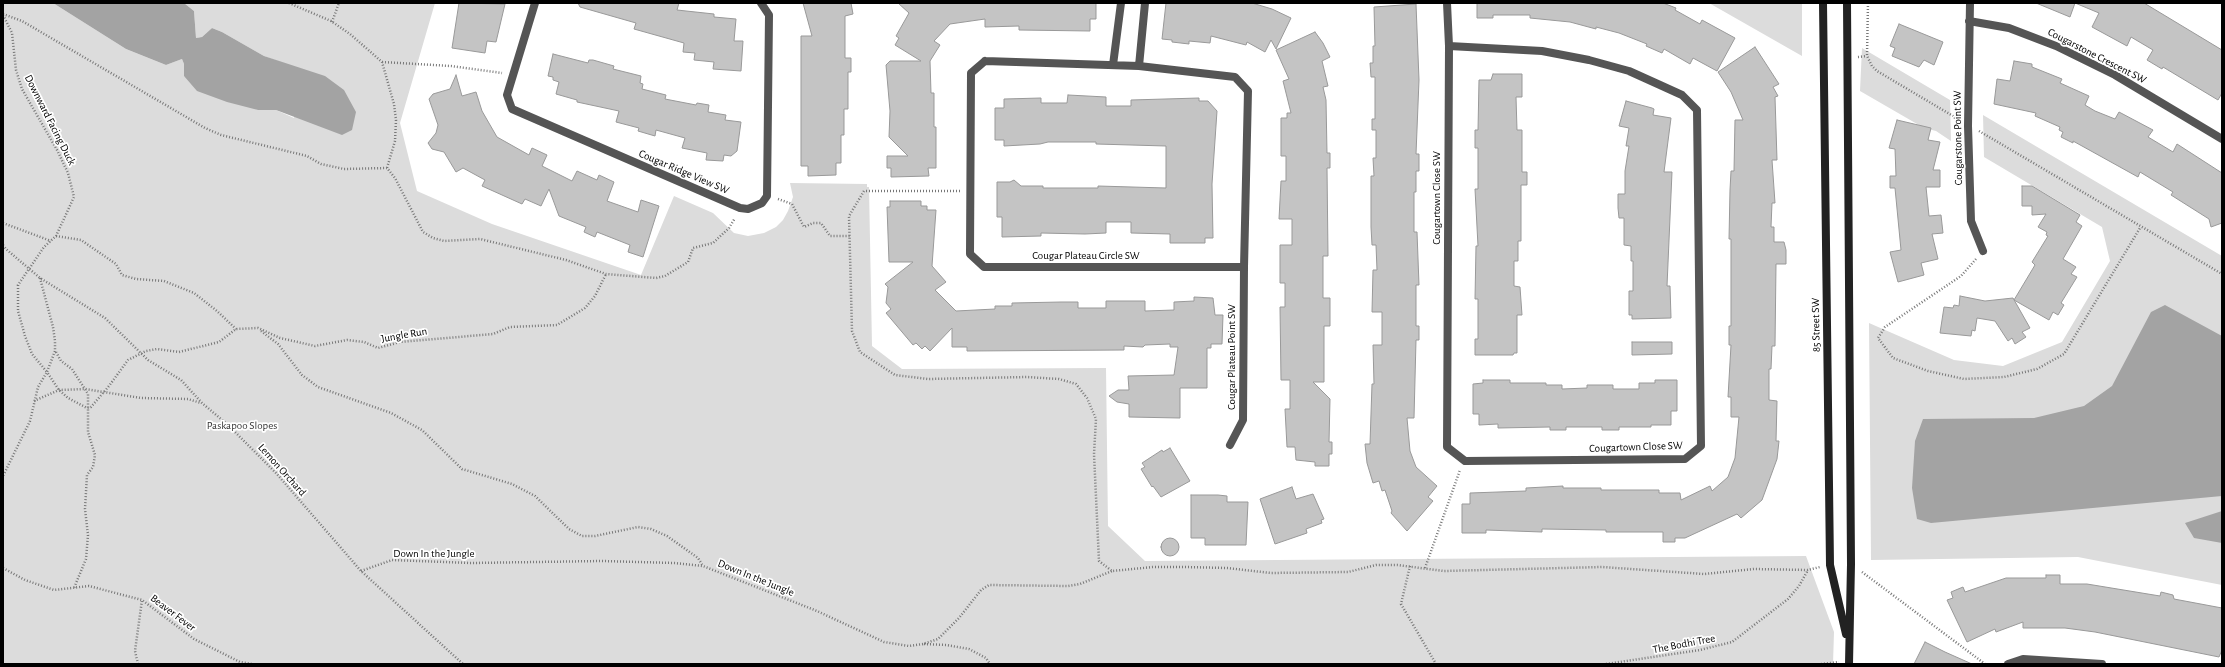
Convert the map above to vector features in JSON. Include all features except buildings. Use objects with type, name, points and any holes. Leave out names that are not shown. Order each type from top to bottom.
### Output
[{"type":"street","name":"Cougar Ridge View SW","points":[[535,3],[507,95],[512,109],[740,208],[755,207],[762,203],[767,196]]},
{"type":"street","points":[[761,3],[769,15],[767,196]]},
{"type":"street","points":[[1113,65],[1121,3]]},
{"type":"street","points":[[1139,66],[1146,3]]},
{"type":"street","name":"Cougartown Close SW","points":[[1447,3],[1447,448],[1465,461],[1685,459],[1701,446],[1697,110],[1682,95],[1629,71],[1589,60],[1542,51],[1448,46]]},
{"type":"street","name":"85 Street SW","points":[[1823,3],[1830,565],[1849,645]]},
{"type":"street","name":"85 Street SW","points":[[1847,3],[1851,564],[1849,663]]},
{"type":"street","points":[[1970,3],[1970,21]]},
{"type":"street","name":"Cougarstone Crescent SW","points":[[1970,21],[2009,28],[2056,46],[2115,75],[2222,139]]},
{"type":"street","name":"Cougarstone Point SW","points":[[1970,21],[1968,126],[1971,222],[1983,251]]},
{"type":"street","name":"Cougar Plateau Circle SW","points":[[985,61],[1139,66],[1235,77],[1248,92],[1244,267],[984,267],[970,254],[971,73],[985,61]]},
{"type":"street","name":"Cougar Plateau Point SW","points":[[1230,445],[1243,420],[1244,267]]},
{"type":"street","points":[[2008,664],[2023,659],[2102,664]]},
{"type":"path","points":[[289,3],[332,22],[350,34],[382,62],[394,104],[396,120],[395,141],[387,168]]},
{"type":"path","points":[[332,22],[339,3]]},
{"type":"path","points":[[1868,3],[1867,56],[1872,66],[1877,71],[1957,118]]},
{"type":"path","points":[[3,14],[22,21],[205,128],[221,135],[307,156],[321,164],[344,169],[387,168],[396,178],[423,232],[433,238],[444,241],[480,239],[566,260],[606,274],[656,278],[665,276],[688,262],[693,248],[713,243],[729,228]]},
{"type":"path","name":"Downward Facing Duck","points":[[3,14],[12,33],[16,70],[22,89],[57,150],[68,174],[74,197],[56,236],[29,268],[18,285],[18,311],[32,354],[47,372],[59,390]]},
{"type":"path","points":[[382,62],[421,63],[502,72],[512,81]]},
{"type":"path","points":[[1980,132],[2140,228],[2222,274]]},
{"type":"path","points":[[970,190],[864,191],[849,216],[852,331],[860,352],[895,376],[928,379],[1027,377],[1059,379],[1076,384],[1087,398],[1096,419],[1094,454],[1099,561],[1112,571]]},
{"type":"path","points":[[767,196],[792,204],[804,227],[813,223],[821,223],[830,236],[850,236]]},
{"type":"path","points":[[3,223],[51,241]]},
{"type":"path","points":[[1983,251],[1961,276],[1885,327],[1878,338],[1893,358],[1928,371],[1964,379],[2004,377],[2037,369],[2064,354],[2140,228]]},
{"type":"path","points":[[56,236],[81,240],[116,264],[122,275],[136,279],[164,281],[194,294],[217,311],[236,329],[219,342],[179,352],[157,349],[128,360],[103,392],[87,408]]},
{"type":"path","name":"Lemon Orchard","points":[[3,244],[6,249],[40,278],[105,318],[148,360],[181,380],[202,403],[228,425],[276,473],[361,571],[463,664]]},
{"type":"path","name":"Jungle Run","points":[[236,329],[258,328],[280,338],[315,346],[347,340],[364,342],[378,348],[400,342],[493,334],[510,327],[558,325],[584,308],[595,296],[606,274]]},
{"type":"path","points":[[3,476],[30,421],[38,387],[47,372],[55,351],[53,327],[40,278]]},
{"type":"path","points":[[258,328],[278,344],[302,376],[318,387],[391,413],[422,430],[462,469],[512,484],[535,496],[569,529],[582,536],[595,536],[638,527],[651,529],[667,536],[698,558],[703,566]]},
{"type":"path","points":[[55,351],[61,361],[72,369],[85,389],[88,399],[88,432],[95,455],[93,468],[87,475],[85,509],[88,535],[86,559],[74,588]]},
{"type":"path","points":[[34,400],[59,390],[85,389],[141,398],[188,399],[202,403]]},
{"type":"path","points":[[59,390],[68,398],[87,408]]},
{"type":"path","points":[[1425,568],[1465,461]]},
{"type":"path","name":"Down In the Jungle","points":[[361,571],[392,560],[471,563],[650,562],[703,566],[817,611],[884,642],[909,646],[923,644],[938,639],[981,590],[989,585],[1068,586],[1080,584],[1112,571],[1153,567],[1227,568],[1271,573],[1348,572],[1376,565],[1410,566],[1444,571],[1602,567],[1704,574],[1754,569],[1808,570],[1830,565]]},
{"type":"path","points":[[1851,564],[1985,664]]},
{"type":"path","points":[[1410,566],[1401,604],[1406,615],[1436,664]]},
{"type":"path","points":[[3,568],[25,580],[54,590],[90,586],[142,600]]},
{"type":"path","name":"The Bodhi Tree","points":[[1606,664],[1700,650],[1732,642],[1788,599],[1799,586],[1808,570]]},
{"type":"path","name":"Beaver Fever","points":[[138,664],[135,651],[142,600],[194,639],[240,662],[252,664]]},
{"type":"path","points":[[923,644],[946,645],[969,649],[986,658],[990,664]]},
{"type":"path","points":[[1821,664],[1849,663]]},
{"type":"green space","name":"Paskapoo Slopes","points":[[3,3],[53,3],[126,49],[166,65],[182,59],[184,64],[184,76],[258,110],[276,110],[294,118],[294,67],[264,56],[222,32],[212,28],[202,37],[196,38],[194,11],[184,3],[435,3],[400,123],[417,191],[492,224],[641,275],[674,196],[713,213],[734,233],[748,236],[764,233],[776,227],[783,220],[793,197],[790,183],[867,184],[867,187],[869,187],[872,346],[902,369],[1106,368],[1108,526],[1145,561],[1806,556],[1834,632],[1833,664],[3,664]]},
{"type":"green space","points":[[1709,3],[1802,3],[1802,56]]},
{"type":"green space","points":[[1862,48],[1950,100],[1951,141],[1936,131],[1924,128],[1860,91]]},
{"type":"green space","points":[[1983,115],[2222,256],[2222,585],[2078,557],[1871,560],[1869,323],[1954,360],[2003,366],[2062,342],[2110,261],[2102,227],[1984,157]]},
{"type":"shaded area","points":[[53,3],[184,3],[194,11],[196,38],[202,37],[212,28],[222,32],[264,56],[325,76],[344,90],[356,112],[352,130],[342,135],[276,110],[258,110],[227,102],[197,91],[184,76],[184,64],[182,59],[166,65],[126,49]]},
{"type":"shaded area","points":[[2165,305],[2222,336],[2222,496],[1931,523],[1917,519],[1912,488],[1915,441],[1923,419],[2034,418],[2084,406],[2112,386],[2151,312]]},
{"type":"shaded area","points":[[2222,511],[2222,543],[2194,538],[2185,523]]}]
